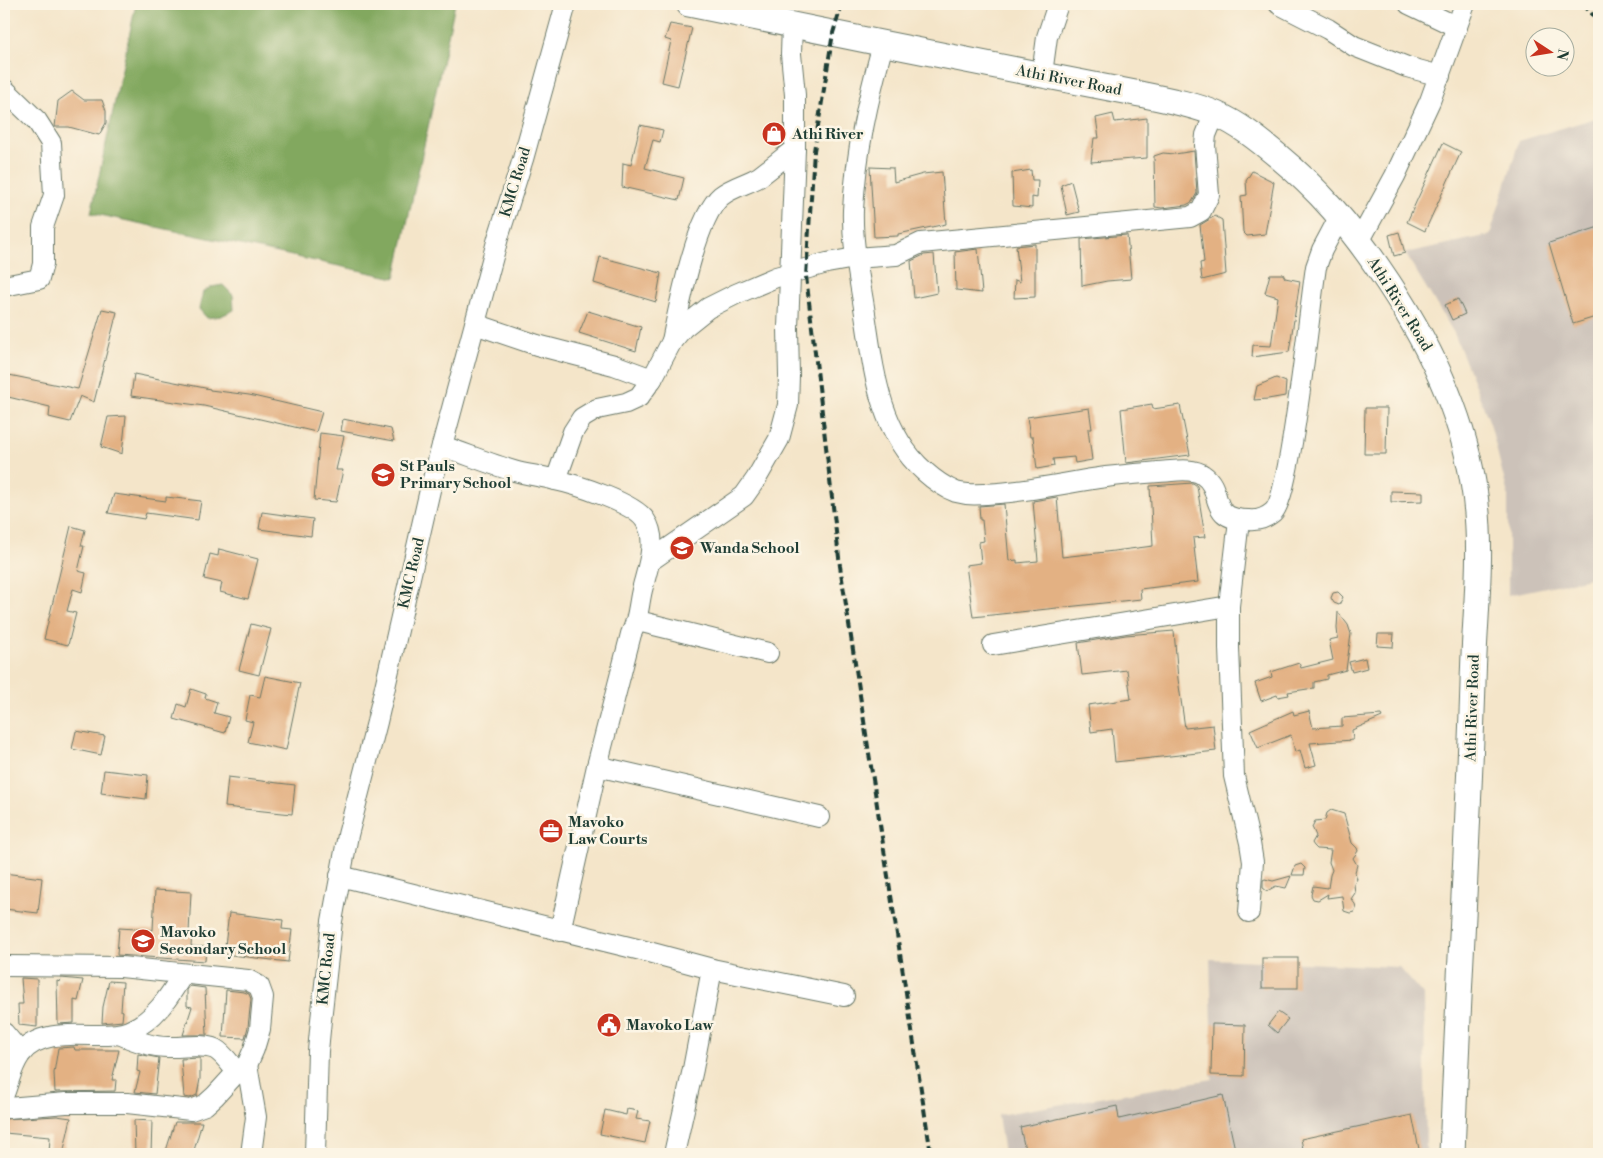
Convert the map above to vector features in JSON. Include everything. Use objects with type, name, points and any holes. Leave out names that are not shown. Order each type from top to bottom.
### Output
[{"type":"main road","name":"Athi River Road","points":[[689,4],[1163,98],[1215,113],[1252,135],[1304,178],[1360,240],[1400,300],[1436,364],[1457,418],[1466,450],[1476,502],[1479,559],[1452,1154]]},
{"type":"street","name":"KMC Road","points":[[315,1154],[318,1051],[332,921],[348,835],[377,722],[430,490],[498,238],[523,159],[566,4]]},
{"type":"street","points":[[1042,74],[1047,37],[1058,4]]},
{"type":"street","points":[[1279,4],[1328,29],[1354,46],[1407,67],[1440,76]]},
{"type":"street","points":[[1409,4],[1457,27]]},
{"type":"street","points":[[1360,240],[1396,176],[1430,101],[1465,4]]},
{"type":"street","points":[[650,561],[744,496],[779,439],[788,405],[790,273],[795,148],[795,94],[791,54],[792,25]]},
{"type":"street","points":[[883,44],[864,116],[860,146],[853,210],[855,258],[872,356],[885,414],[907,453],[935,481],[959,493],[978,495],[1019,492],[1108,477],[1178,470],[1198,472],[1206,476],[1211,483],[1218,506],[1224,514],[1239,520],[1261,519],[1269,515],[1276,509],[1279,502],[1288,468],[1316,267],[1322,250],[1340,216]]},
{"type":"street","points":[[4,89],[37,121],[51,143],[54,195],[43,227],[43,264],[40,279],[4,286]]},
{"type":"street","points":[[556,480],[573,432],[582,418],[596,409],[626,404],[639,397],[652,379],[672,341],[683,328],[708,308],[755,285],[827,263],[896,254],[921,243],[1190,217],[1201,211],[1209,195],[1206,135],[1215,113]]},
{"type":"street","points":[[672,341],[688,272],[702,227],[711,208],[720,197],[757,178],[795,148]]},
{"type":"street","points":[[476,324],[537,345],[614,365],[652,379]]},
{"type":"street","points":[[442,446],[514,471],[556,480],[615,500],[645,519],[650,534],[650,561],[642,592],[638,621],[631,634],[597,766],[560,931]]},
{"type":"street","points":[[1239,520],[1229,606],[1229,662],[1234,776],[1253,862],[1249,912]]},
{"type":"street","points":[[993,645],[1229,606]]},
{"type":"street","points":[[638,621],[768,653]]},
{"type":"street","points":[[597,766],[819,817]]},
{"type":"street","points":[[340,876],[712,969],[844,996]]},
{"type":"street","points":[[4,966],[122,967],[248,980],[259,986],[263,997],[260,1029],[254,1049],[242,1068],[205,1105],[191,1110],[127,1103],[66,1103],[8,1108],[4,1106]]},
{"type":"street","points":[[674,1154],[693,1069],[712,969]]},
{"type":"street","points":[[4,1094],[14,1064],[21,1053],[47,1037],[62,1034],[119,1034],[130,1031],[164,1005],[183,974]]},
{"type":"street","points":[[4,1033],[21,1053]]},
{"type":"street","points":[[119,1034],[156,1046],[208,1047],[217,1050],[242,1068],[256,1117],[252,1154]]},
{"type":"shaded area","points":[[1599,117],[1599,576],[1508,595],[1508,495],[1490,423],[1454,333],[1405,253],[1490,235],[1519,141]]},
{"type":"shaded area","points":[[1210,959],[1399,967],[1424,996],[1426,1154],[1004,1154],[998,1115],[1213,1079],[1211,1075]]},
{"type":"green space","points":[[136,4],[455,4],[395,278],[91,213]]},
{"type":"green space","points":[[223,285],[233,295],[234,310],[221,316],[207,318],[199,309],[203,292],[211,287]]},
{"type":"building","points":[[670,24],[692,28],[678,86],[662,82],[671,41],[665,39]]},
{"type":"building","points":[[72,91],[84,100],[102,100],[106,111],[106,123],[99,135],[69,127],[55,127],[58,101]]},
{"type":"building","points":[[1113,114],[1115,122],[1147,118],[1147,158],[1091,162],[1094,138],[1099,138],[1096,118]]},
{"type":"building","points":[[640,125],[663,130],[660,142],[653,140],[645,168],[684,178],[679,200],[622,187],[623,163],[631,165]]},
{"type":"building","points":[[1443,143],[1461,152],[1425,231],[1407,222]]},
{"type":"building","points":[[1194,151],[1197,193],[1192,202],[1186,205],[1155,207],[1154,156],[1163,153],[1175,154]]},
{"type":"building","points":[[870,167],[893,168],[894,182],[923,174],[942,172],[946,224],[898,234],[898,236],[874,237]]},
{"type":"building","points":[[1031,170],[1032,180],[1038,180],[1037,198],[1032,197],[1032,208],[1013,206],[1012,173]]},
{"type":"building","points":[[1252,171],[1274,182],[1265,234],[1247,236],[1243,232],[1241,196],[1247,195],[1246,181]]},
{"type":"building","points":[[1071,181],[1079,212],[1067,215],[1061,185]]},
{"type":"building","points":[[1215,216],[1222,220],[1226,274],[1202,280],[1200,263],[1204,262],[1200,225]]},
{"type":"building","points":[[1599,227],[1599,316],[1573,324],[1549,243]]},
{"type":"building","points":[[1399,232],[1405,253],[1394,256],[1389,235]]},
{"type":"building","points":[[1127,235],[1131,279],[1082,286],[1081,239]]},
{"type":"building","points":[[1035,244],[1035,297],[1014,298],[1015,280],[1020,282],[1016,246]]},
{"type":"building","points":[[978,249],[982,293],[956,290],[955,252]]},
{"type":"building","points":[[934,254],[937,293],[914,298],[911,261],[924,255]]},
{"type":"building","points":[[600,257],[661,273],[656,302],[594,283]]},
{"type":"building","points":[[1270,274],[1283,274],[1285,278],[1300,281],[1289,352],[1252,357],[1253,345],[1271,346],[1278,297],[1265,293]]},
{"type":"building","points":[[1458,299],[1465,314],[1452,320],[1445,305]]},
{"type":"building","points":[[102,309],[117,312],[94,402],[80,396],[70,422],[49,417],[50,407],[4,396],[4,374],[78,389]]},
{"type":"building","points":[[588,311],[641,327],[636,351],[579,333]]},
{"type":"building","points":[[134,374],[210,390],[249,395],[322,412],[316,432],[204,406],[131,396]]},
{"type":"building","points":[[1276,378],[1286,382],[1285,396],[1254,400],[1257,386]]},
{"type":"building","points":[[1152,404],[1153,409],[1180,405],[1190,455],[1126,463],[1121,409]]},
{"type":"building","points":[[1089,408],[1092,429],[1088,429],[1092,460],[1075,463],[1074,457],[1053,459],[1054,466],[1037,469],[1033,437],[1030,437],[1027,417]]},
{"type":"building","points":[[1365,408],[1387,408],[1386,454],[1364,454]]},
{"type":"building","points":[[126,416],[122,454],[101,447],[108,417]]},
{"type":"building","points":[[343,419],[391,429],[394,441],[341,431]]},
{"type":"building","points":[[320,433],[344,436],[336,470],[343,470],[336,502],[314,500]]},
{"type":"building","points":[[1193,483],[1197,486],[1205,537],[1193,538],[1198,582],[1140,589],[1141,599],[973,617],[966,565],[981,563],[979,542],[984,541],[979,506],[1004,504],[1009,561],[1017,560],[1017,563],[1038,561],[1033,501],[1057,497],[1062,557],[1153,546],[1150,486]]},
{"type":"building","points":[[1391,491],[1423,492],[1423,501],[1391,502]]},
{"type":"building","points":[[114,494],[166,501],[166,497],[201,501],[198,520],[146,513],[144,519],[108,513]]},
{"type":"building","points":[[262,512],[313,519],[311,536],[259,529]]},
{"type":"building","points":[[71,526],[85,530],[81,546],[84,546],[78,571],[86,573],[82,592],[73,589],[67,611],[76,613],[68,645],[44,639]]},
{"type":"building","points":[[219,549],[258,559],[248,599],[220,592],[222,583],[204,579],[210,554],[218,556]]},
{"type":"building","points":[[1338,592],[1343,597],[1339,605],[1334,603],[1331,598],[1333,593]]},
{"type":"building","points":[[1338,612],[1348,625],[1351,634],[1346,670],[1327,675],[1327,679],[1314,682],[1314,688],[1288,692],[1289,695],[1278,697],[1277,695],[1261,701],[1255,683],[1272,677],[1271,672],[1299,663],[1301,668],[1333,660],[1329,640],[1338,638]]},
{"type":"building","points":[[251,624],[271,629],[259,675],[239,670]]},
{"type":"building","points":[[1174,631],[1185,728],[1213,725],[1216,751],[1115,762],[1112,729],[1091,732],[1088,705],[1131,699],[1127,670],[1082,675],[1078,643],[1126,635]]},
{"type":"building","points":[[1378,634],[1394,634],[1393,647],[1377,646]]},
{"type":"building","points":[[1365,658],[1367,668],[1352,672],[1349,662]]},
{"type":"building","points":[[265,676],[300,683],[286,750],[248,742],[253,722],[245,720],[250,695],[260,697]]},
{"type":"building","points":[[191,689],[206,694],[205,698],[217,702],[214,713],[229,717],[225,733],[174,719],[178,704],[186,707]]},
{"type":"building","points":[[1293,711],[1294,715],[1309,711],[1313,728],[1342,726],[1342,718],[1381,715],[1382,717],[1352,730],[1353,740],[1310,743],[1316,765],[1305,768],[1300,750],[1295,752],[1291,735],[1258,748],[1250,730]]},
{"type":"building","points":[[76,731],[105,736],[101,755],[72,749]]},
{"type":"building","points":[[104,770],[148,775],[146,799],[101,793]]},
{"type":"building","points":[[228,777],[295,785],[292,814],[225,807]]},
{"type":"building","points":[[1331,810],[1344,814],[1352,843],[1358,851],[1353,858],[1357,865],[1355,872],[1357,879],[1354,884],[1355,893],[1351,899],[1356,908],[1354,912],[1350,913],[1344,911],[1342,896],[1327,898],[1328,894],[1318,900],[1313,899],[1311,895],[1313,886],[1328,888],[1332,870],[1329,862],[1331,850],[1317,849],[1314,846],[1312,843],[1316,836],[1312,827],[1315,821],[1325,820],[1327,813]]},
{"type":"building","points":[[1301,864],[1305,868],[1304,875],[1292,875],[1295,866]]},
{"type":"building","points":[[4,873],[42,878],[38,913],[4,909]]},
{"type":"building","points":[[1291,876],[1286,888],[1276,886],[1267,891],[1263,888],[1263,880],[1265,879],[1273,881]]},
{"type":"building","points":[[155,890],[191,892],[189,933],[192,933],[191,946],[206,947],[205,961],[117,955],[119,928],[153,930]]},
{"type":"building","points":[[229,913],[283,920],[282,929],[292,930],[288,962],[224,954]]},
{"type":"building","points":[[1262,958],[1298,958],[1298,988],[1262,988]]},
{"type":"building","points":[[21,978],[37,979],[37,1027],[19,1025],[18,1004],[23,1004]]},
{"type":"building","points":[[61,978],[83,980],[78,1001],[74,1000],[74,1023],[58,1024],[57,981],[60,982]]},
{"type":"building","points":[[109,981],[123,982],[122,1021],[102,1023],[103,1007]]},
{"type":"building","points":[[190,986],[205,988],[207,1035],[183,1035],[192,1007],[187,1006],[187,990]]},
{"type":"building","points":[[226,990],[244,992],[249,994],[251,999],[245,1038],[223,1037]]},
{"type":"building","points":[[1278,1012],[1288,1019],[1277,1033],[1268,1025]]},
{"type":"building","points":[[1212,1024],[1245,1025],[1244,1076],[1211,1075]]},
{"type":"building","points":[[74,1047],[75,1050],[119,1050],[112,1080],[116,1080],[115,1091],[55,1092],[54,1073],[58,1048]]},
{"type":"building","points":[[138,1054],[159,1058],[155,1094],[135,1092],[140,1072],[137,1071]]},
{"type":"building","points":[[200,1058],[200,1079],[197,1095],[190,1098],[184,1097],[181,1059]]},
{"type":"building","points":[[1223,1095],[1236,1154],[1026,1154],[1020,1127],[1117,1106],[1119,1119]]},
{"type":"building","points":[[627,1109],[638,1111],[636,1119],[650,1121],[645,1143],[600,1134],[605,1110],[626,1115]]},
{"type":"building","points":[[1412,1115],[1420,1154],[1304,1154],[1301,1139]]},
{"type":"building","points":[[57,1116],[71,1118],[63,1154],[49,1154],[50,1137],[4,1133],[4,1119]]},
{"type":"building","points":[[134,1120],[152,1121],[151,1154],[135,1154]]},
{"type":"building","points":[[175,1122],[202,1122],[193,1154],[165,1154]]},
{"type":"railway","points":[[842,4],[833,33],[814,151],[806,276],[840,566],[931,1154]]},
{"type":"railway","points":[[1583,4],[1599,22]]},
{"type":"place","name":"Athi River","points":[[774,134]]},
{"type":"place","name":"St Pauls Primary School","points":[[383,475]]},
{"type":"place","name":"Wanda School","points":[[682,548]]},
{"type":"place","name":"Mavoko Law Courts","points":[[551,831]]},
{"type":"place","name":"Mavoko Secondary School","points":[[143,941]]},
{"type":"place","name":"Mavoko Law","points":[[609,1025]]}]
